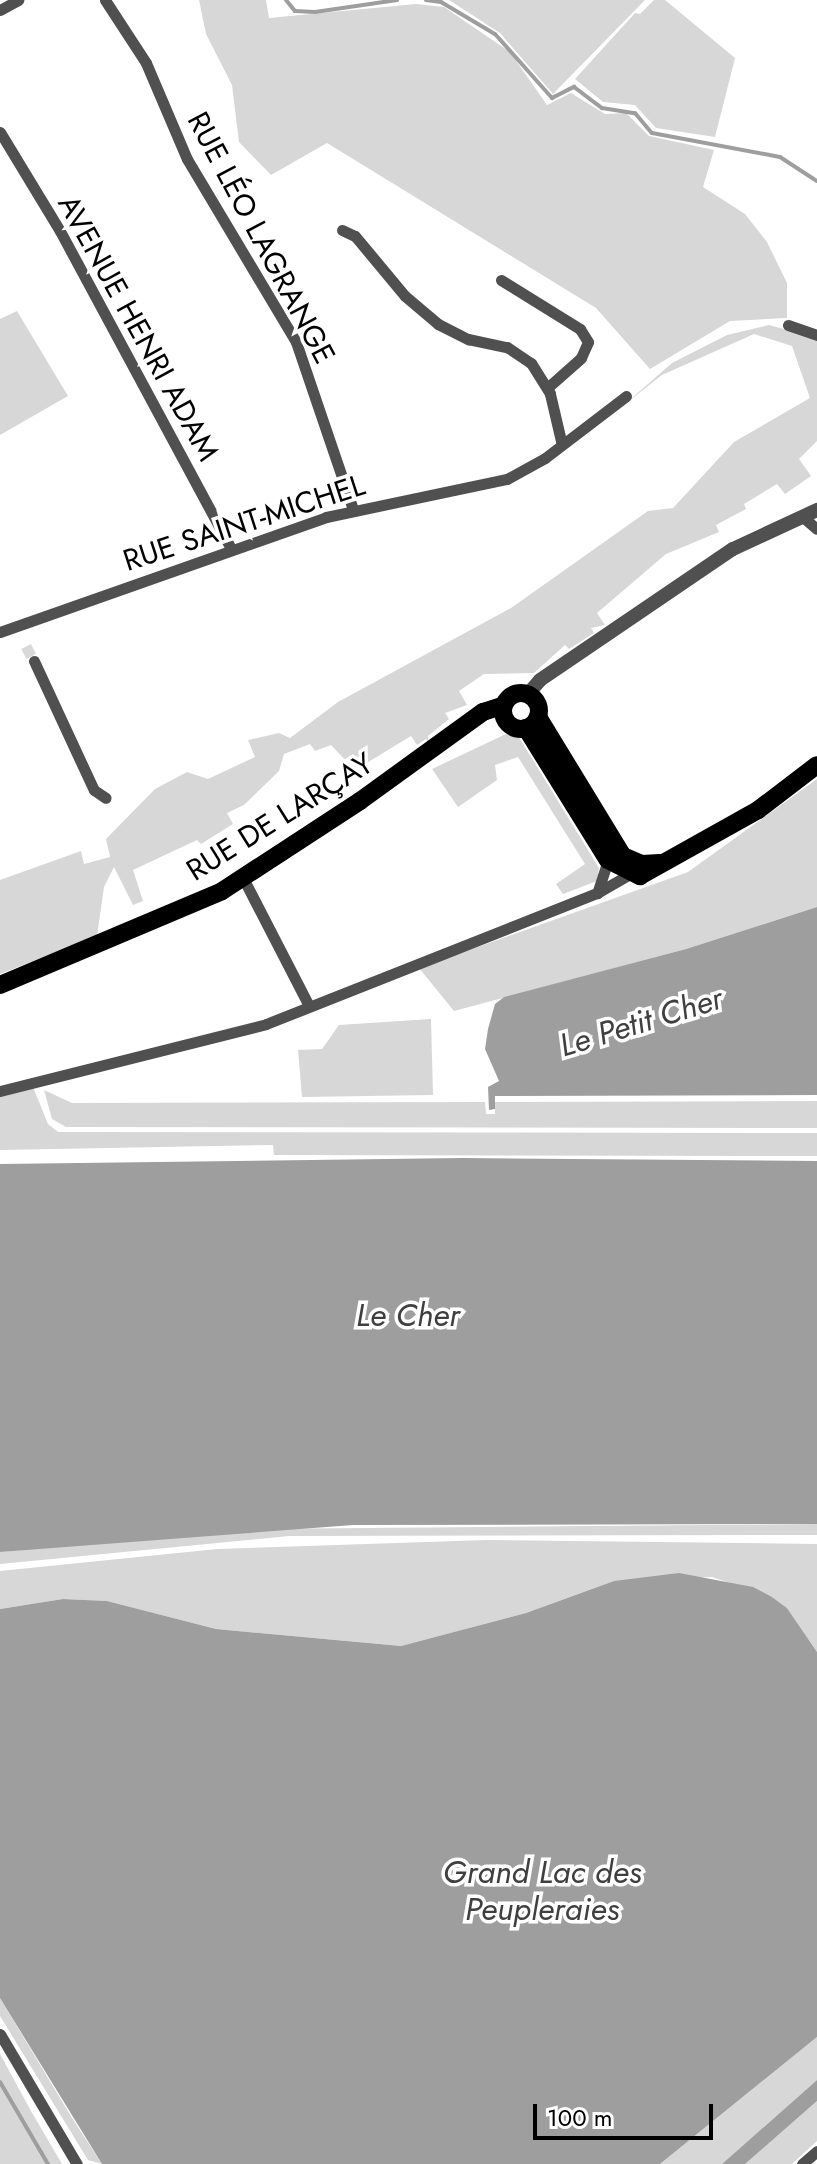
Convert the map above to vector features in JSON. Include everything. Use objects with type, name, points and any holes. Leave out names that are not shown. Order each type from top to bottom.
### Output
[{"type":"main road","name":"RUE DE LARÇAY","points":[[0,985],[243,878],[450,739],[519,718],[516,694],[528,694]]},
{"type":"main road","points":[[519,718],[539,706],[528,694]]},
{"type":"main road","points":[[519,718],[623,856],[651,864],[678,857]]},
{"type":"main road","points":[[519,718],[608,860],[630,874],[648,874],[678,857],[758,810],[817,765]]},
{"type":"street","points":[[0,10],[18,0]]},
{"type":"street","name":"RUE LÉO LAGRANGE","points":[[105,0],[146,63],[187,159],[296,342],[353,509]]},
{"type":"street","name":"AVENUE HENRI ADAM","points":[[0,132],[60,231],[231,549]]},
{"type":"street","points":[[342,230],[355,236],[426,315],[459,335],[516,351],[547,388],[562,445]]},
{"type":"street","points":[[501,280],[580,329],[588,342],[586,353],[547,388]]},
{"type":"street","points":[[788,325],[817,335]]},
{"type":"street","name":"RUE SAINT-MICHEL","points":[[0,632],[353,509],[486,486],[527,469],[626,396]]},
{"type":"street","points":[[528,694],[540,680],[733,549],[810,513],[817,529]]},
{"type":"street","points":[[34,661],[94,790],[106,798]]},
{"type":"street","points":[[597,893],[608,860]]},
{"type":"street","points":[[0,1091],[160,1055],[291,1016],[308,1004],[597,893],[630,874]]},
{"type":"street","points":[[243,878],[308,1004]]},
{"type":"street","points":[[0,2034],[77,2164]]},
{"type":"street","points":[[802,2164],[817,2151]]},
{"type":"shaded area","points":[[199,0],[266,0],[269,18],[416,4],[444,7],[510,52],[547,105],[571,93],[605,114],[626,113],[649,136],[714,150],[703,187],[745,214],[767,242],[787,283],[787,318],[730,321],[650,369],[596,308],[327,143],[271,175],[239,142],[232,85],[206,34]]},
{"type":"shaded area","points":[[449,0],[645,0],[553,94],[500,33]]},
{"type":"shaded area","points":[[654,0],[665,0],[735,58],[715,137],[656,128],[635,105],[603,102],[575,79],[635,13],[640,14]]},
{"type":"shaded area","points":[[17,311],[68,396],[0,435],[0,319]]},
{"type":"shaded area","points":[[769,325],[817,338],[817,441],[799,459],[811,476],[785,494],[777,484],[744,504],[746,509],[716,525],[719,532],[666,554],[597,613],[605,625],[591,628],[594,633],[569,649],[565,645],[534,673],[484,674],[459,691],[467,705],[445,713],[449,719],[428,736],[429,744],[426,739],[417,745],[411,736],[360,767],[350,765],[331,745],[315,751],[310,744],[284,754],[279,771],[244,805],[227,813],[233,824],[201,844],[197,840],[133,870],[143,901],[133,905],[114,867],[104,887],[97,936],[0,974],[0,880],[81,851],[84,864],[110,857],[106,839],[155,789],[187,772],[208,779],[255,757],[248,740],[279,733],[290,738],[338,702],[511,608],[648,511],[673,508],[734,442],[810,398],[792,346],[754,334],[662,375],[625,404],[672,363],[727,335]]},
{"type":"shaded area","points":[[506,734],[517,734],[599,868],[597,881],[563,894],[556,884],[585,864],[518,757],[495,765],[497,780],[458,807],[432,769]]},
{"type":"shaded area","points":[[817,779],[817,907],[686,949],[454,1011],[419,968],[688,872]]},
{"type":"shaded area","points":[[431,1019],[433,1095],[302,1097],[298,1050],[322,1049],[339,1025]]},
{"type":"shaded area","points":[[33,1087],[48,1124],[58,1132],[817,1133],[817,1156],[274,1155],[273,1145],[0,1150],[0,1096]]},
{"type":"shaded area","points":[[44,1090],[72,1103],[485,1102],[486,1114],[495,1114],[495,1102],[817,1101],[817,1128],[66,1127],[52,1119]]},
{"type":"shaded area","points":[[817,1524],[817,1535],[289,1536],[0,1564],[0,1552],[244,1529]]},
{"type":"shaded area","points":[[487,1540],[817,1544],[817,1652],[787,1608],[772,1597],[712,1577],[614,1581],[526,1613],[401,1646],[216,1629],[107,1601],[63,1599],[0,1609],[0,1571],[217,1549]]},
{"type":"shaded area","points":[[0,1998],[102,2164],[88,2160],[0,2016]]},
{"type":"shaded area","points":[[817,2037],[817,2080],[722,2164],[660,2164]]},
{"type":"shaded area","points":[[0,2054],[31,2111],[62,2164],[0,2164]]},
{"type":"shaded area","points":[[817,2101],[817,2141],[792,2164],[745,2164]]},
{"type":"water","name":"Le Petit Cher","points":[[817,907],[817,1095],[495,1096],[495,1109],[489,1110],[488,1087],[499,1081],[485,1049],[495,1004],[504,997],[686,949]]},
{"type":"water","name":"Le Cher","points":[[463,1158],[817,1161],[817,1524],[353,1525],[0,1552],[0,1164]]},
{"type":"water","name":"Grand Lac des Peupleraies","points":[[679,1573],[753,1587],[772,1597],[787,1608],[817,1652],[817,2037],[660,2164],[102,2164],[0,1998],[0,1609],[63,1599],[107,1601],[216,1629],[401,1646],[526,1613],[614,1581]]},
{"type":"water","points":[[817,2080],[817,2101],[745,2164],[722,2164]]},
{"type":"waterway","points":[[286,0],[295,11],[315,12],[397,0]]},
{"type":"waterway","points":[[426,0],[441,2],[495,34],[552,98],[574,87],[602,108],[635,113],[652,133],[780,157],[817,181]]},
{"type":"waterway","points":[[0,2082],[48,2164]]},
{"type":"tunnel","points":[[26,646],[34,661]]}]
